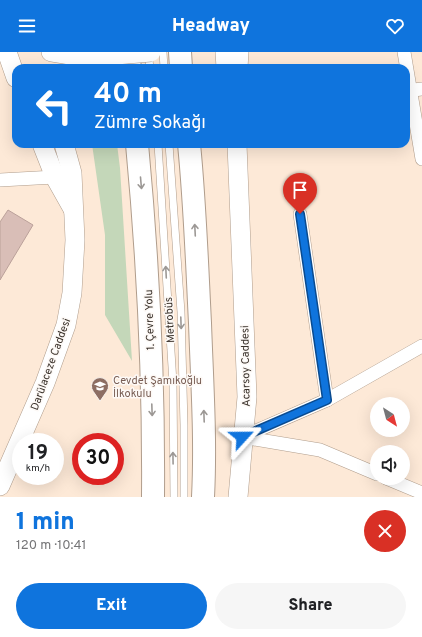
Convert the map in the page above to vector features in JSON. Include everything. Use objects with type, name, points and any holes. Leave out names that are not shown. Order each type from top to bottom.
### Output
[{"type":"highway","points":[[128,52],[130,64]]},
{"type":"highway","points":[[180,52],[181,64]]},
{"type":"highway","name":"1. Çevre Yolu","points":[[137,148],[146,252],[152,417],[153,497]]},
{"type":"highway","points":[[189,148],[195,228],[203,396],[205,454],[203,497]]},
{"type":"main road","points":[[7,52],[12,66]]},
{"type":"main road","points":[[52,64],[51,52],[69,55],[104,56],[150,52]]},
{"type":"main road","points":[[225,52],[226,64]]},
{"type":"main road","points":[[238,64],[239,52]]},
{"type":"main road","points":[[93,64],[104,56]]},
{"type":"main road","name":"Darülaceze Caddesi","points":[[45,148],[64,175]]},
{"type":"main road","name":"Darülaceze Caddesi","points":[[0,486],[45,383],[66,325],[72,293],[75,262],[74,211],[64,175],[64,148]]},
{"type":"main road","name":"Acarsoy Caddesi","points":[[228,148],[238,414],[242,437]]},
{"type":"main road","name":"Acarsoy Caddesi","points":[[237,148],[247,397],[245,424],[242,437]]},
{"type":"main road","points":[[239,497],[242,437]]},
{"type":"street","points":[[404,52],[407,64]]},
{"type":"street","points":[[412,90],[422,159]]},
{"type":"street","points":[[0,180],[64,175]]},
{"type":"street","points":[[300,214],[327,400]]},
{"type":"street","points":[[242,437],[327,400],[422,346]]},
{"type":"street","points":[[242,437],[320,450],[370,471]]},
{"type":"street","points":[[403,485],[422,493]]},
{"type":"lane","points":[[150,52],[150,64]]},
{"type":"lane","points":[[163,52],[164,64]]},
{"type":"lane","name":"Metrobüs","points":[[158,148],[173,383],[174,497]]},
{"type":"lane","name":"Metrobüs","points":[[169,148],[181,312],[184,497]]},
{"type":"green space","points":[[93,148],[118,148],[132,361],[105,315],[105,235]]},
{"type":"building","points":[[8,210],[33,225],[0,280],[0,222]]},
{"type":"place","name":"Cevdet Şamıkoğlu İlkokulu","points":[[100,401]]},
{"type":"route","points":[[242,437],[327,400],[300,214]]}]
